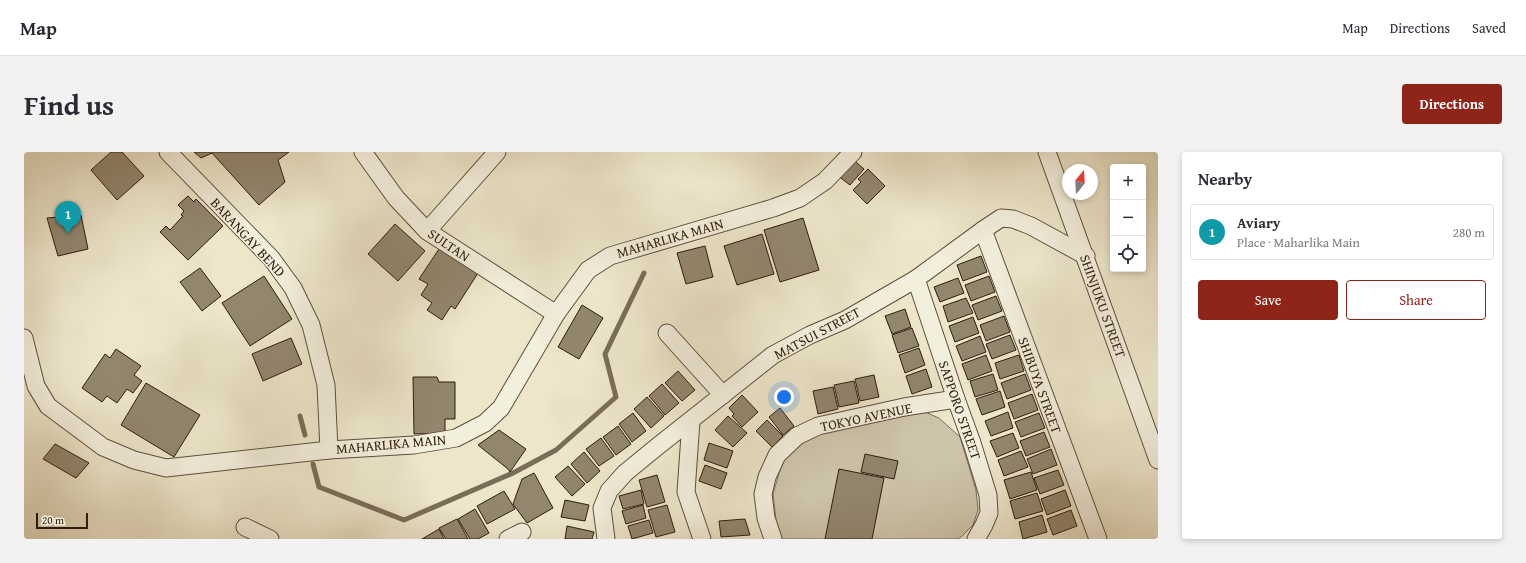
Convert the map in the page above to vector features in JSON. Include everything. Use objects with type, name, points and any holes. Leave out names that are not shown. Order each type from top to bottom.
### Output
[{"type":"street","name":"BARANGAY BEND","points":[[168,152],[271,258],[293,288],[311,325],[326,385],[329,450]]},
{"type":"street","name":"SULTAN","points":[[363,152],[396,198],[427,231],[556,314]]},
{"type":"street","points":[[427,231],[497,152]]},
{"type":"street","name":"MAHARLIKA MAIN","points":[[24,338],[30,387],[48,406],[103,446],[134,460],[166,468],[329,450],[414,445],[456,438],[485,423],[501,408],[556,314],[588,270],[610,256],[773,208],[800,198],[825,181],[853,152]]},
{"type":"street","name":"SHINJUKU STREET","points":[[1048,152],[1158,460]]},
{"type":"street","name":"MATSUI STREET","points":[[606,539],[602,508],[609,491],[625,473],[773,355],[810,335],[845,320],[916,279],[1001,218],[1013,219],[1086,256]]},
{"type":"street","name":"SHIBUYA STREET","points":[[983,230],[1098,539]]},
{"type":"street","name":"SAPPORO STREET","points":[[916,279],[972,443],[988,495],[989,513],[976,539]]},
{"type":"street","points":[[668,333],[723,395]]},
{"type":"street","name":"TOKYO AVENUE","points":[[773,539],[766,518],[763,494],[767,477],[777,455],[797,436],[818,426],[904,407],[956,399]]},
{"type":"street","points":[[691,421],[686,492],[702,539]]},
{"type":"street","points":[[245,527],[270,539]]},
{"type":"shaded area","points":[[925,412],[939,418],[960,437],[976,490],[978,510],[973,525],[961,537],[958,539],[780,539],[778,537],[773,494],[783,460],[800,444],[816,434]]},
{"type":"building","points":[[111,152],[122,152],[144,176],[117,200],[91,170]]},
{"type":"building","points":[[194,152],[289,152],[278,160],[285,182],[259,205],[212,153],[201,158]]},
{"type":"building","points":[[851,158],[864,169],[850,185],[837,175]]},
{"type":"building","points":[[868,169],[885,186],[867,204],[853,190],[861,182],[858,179]]},
{"type":"building","points":[[188,196],[194,202],[196,199],[223,226],[188,260],[160,232],[166,226],[170,230],[183,216],[181,215],[184,211],[178,205]]},
{"type":"building","points":[[81,215],[88,249],[58,256],[47,218]]},
{"type":"building","points":[[803,218],[819,270],[780,282],[764,230]]},
{"type":"building","points":[[395,224],[425,251],[398,281],[368,254]]},
{"type":"building","points":[[762,234],[774,274],[737,285],[724,246]]},
{"type":"building","points":[[705,246],[713,277],[686,284],[677,253]]},
{"type":"building","points":[[439,249],[478,273],[455,309],[451,306],[442,320],[427,310],[432,303],[421,295],[428,284],[419,279]]},
{"type":"building","points":[[981,256],[987,272],[963,281],[957,265]]},
{"type":"building","points":[[200,268],[221,296],[202,311],[180,282]]},
{"type":"building","points":[[264,276],[292,319],[250,346],[222,303]]},
{"type":"building","points":[[989,276],[995,292],[971,301],[965,285]]},
{"type":"building","points":[[958,278],[964,293],[940,302],[934,287]]},
{"type":"building","points":[[996,296],[1002,311],[978,320],[972,305]]},
{"type":"building","points":[[966,298],[973,313],[948,322],[943,306]]},
{"type":"building","points":[[582,305],[603,318],[579,359],[558,347]]},
{"type":"building","points":[[905,309],[911,327],[892,334],[885,316]]},
{"type":"building","points":[[1004,316],[1010,332],[986,341],[980,325]]},
{"type":"building","points":[[973,317],[979,333],[955,342],[949,326]]},
{"type":"building","points":[[912,328],[919,346],[898,353],[892,335]]},
{"type":"building","points":[[1010,335],[1016,350],[992,359],[986,344]]},
{"type":"building","points":[[980,336],[986,352],[962,361],[956,346]]},
{"type":"building","points":[[291,338],[302,364],[263,381],[252,354]]},
{"type":"building","points":[[919,348],[925,365],[905,373],[899,355]]},
{"type":"building","points":[[116,349],[141,366],[134,375],[142,381],[133,393],[127,389],[117,403],[107,396],[102,402],[82,388],[105,354],[110,358]]},
{"type":"building","points":[[986,355],[992,371],[968,380],[962,364]]},
{"type":"building","points":[[1019,355],[1024,371],[1000,379],[995,363]]},
{"type":"building","points":[[926,369],[932,387],[912,394],[906,376]]},
{"type":"building","points":[[678,371],[695,390],[682,401],[665,383]]},
{"type":"building","points":[[993,374],[998,390],[975,397],[970,381]]},
{"type":"building","points":[[1025,374],[1031,390],[1007,399],[1001,383]]},
{"type":"building","points":[[874,375],[879,397],[860,401],[855,379]]},
{"type":"building","points":[[413,377],[437,377],[439,382],[455,382],[455,419],[445,419],[445,433],[414,434]]},
{"type":"building","points":[[854,381],[859,403],[839,407],[834,385]]},
{"type":"building","points":[[146,383],[200,415],[174,457],[121,425]]},
{"type":"building","points":[[662,384],[679,403],[665,415],[649,396]]},
{"type":"building","points":[[833,387],[838,409],[818,414],[813,391]]},
{"type":"building","points":[[1000,391],[1005,407],[982,415],[976,399]]},
{"type":"building","points":[[1032,394],[1038,410],[1014,419],[1008,403]]},
{"type":"building","points":[[742,395],[758,412],[742,427],[732,416],[734,414],[729,408]]},
{"type":"building","points":[[647,397],[664,416],[651,428],[634,409]]},
{"type":"building","points":[[780,408],[794,426],[783,435],[769,417]]},
{"type":"building","points":[[1008,412],[1013,428],[991,436],[985,421]]},
{"type":"building","points":[[633,413],[646,431],[632,442],[619,424]]},
{"type":"building","points":[[1039,413],[1045,428],[1021,437],[1015,422]]},
{"type":"building","points":[[728,416],[747,433],[733,447],[715,430]]},
{"type":"building","points":[[767,420],[783,436],[772,447],[756,431]]},
{"type":"building","points":[[618,426],[631,444],[616,455],[603,437]]},
{"type":"building","points":[[499,430],[526,449],[510,472],[478,445]]},
{"type":"building","points":[[1044,432],[1050,447],[1026,456],[1020,441]]},
{"type":"building","points":[[1013,433],[1019,448],[997,457],[990,441]]},
{"type":"building","points":[[601,438],[614,456],[599,466],[586,449]]},
{"type":"building","points":[[709,443],[733,451],[727,468],[704,460]]},
{"type":"building","points":[[55,444],[89,463],[76,478],[43,459]]},
{"type":"building","points":[[1051,449],[1057,465],[1033,474],[1027,459]]},
{"type":"building","points":[[1021,451],[1028,467],[1004,476],[998,460]]},
{"type":"building","points":[[584,452],[600,471],[587,483],[571,464]]},
{"type":"building","points":[[865,454],[898,461],[894,479],[861,472]]},
{"type":"building","points":[[705,465],[727,473],[721,489],[699,481]]},
{"type":"building","points":[[568,466],[585,484],[572,496],[555,477]]},
{"type":"building","points":[[839,469],[884,478],[872,539],[825,539]]},
{"type":"building","points":[[1058,470],[1064,485],[1040,494],[1034,478]]},
{"type":"building","points":[[1031,472],[1037,490],[1010,499],[1004,480]]},
{"type":"building","points":[[534,473],[553,508],[527,523],[513,504],[522,479]]},
{"type":"building","points":[[657,475],[665,502],[647,507],[639,480]]},
{"type":"building","points":[[641,490],[644,504],[623,509],[619,496]]},
{"type":"building","points":[[1065,490],[1071,506],[1047,515],[1041,499]]},
{"type":"building","points":[[504,491],[515,509],[487,524],[477,506]]},
{"type":"building","points":[[1037,493],[1043,511],[1015,519],[1010,501]]},
{"type":"building","points":[[565,500],[589,505],[585,521],[561,517]]},
{"type":"building","points":[[643,505],[646,518],[626,524],[622,511]]},
{"type":"building","points":[[667,505],[675,532],[656,537],[648,510]]},
{"type":"building","points":[[475,509],[489,533],[478,539],[470,539],[458,519]]},
{"type":"building","points":[[1071,510],[1077,526],[1053,535],[1047,519]]},
{"type":"building","points":[[1042,515],[1047,532],[1023,539],[1019,522]]},
{"type":"building","points":[[457,519],[468,539],[446,539],[439,528]]},
{"type":"building","points":[[745,519],[750,535],[721,537],[719,521]]},
{"type":"building","points":[[649,520],[653,533],[632,539],[628,526]]},
{"type":"building","points":[[567,526],[594,532],[592,539],[565,539]]},
{"type":"building","points":[[439,529],[444,539],[422,539]]},
{"type":"waterway","points":[[313,464],[319,487],[404,520],[513,473],[556,450],[616,397],[605,354],[644,273]]},
{"type":"waterway","points":[[300,416],[305,435]]},
{"type":"place","name":"Aviary","points":[[68,234]]}]
